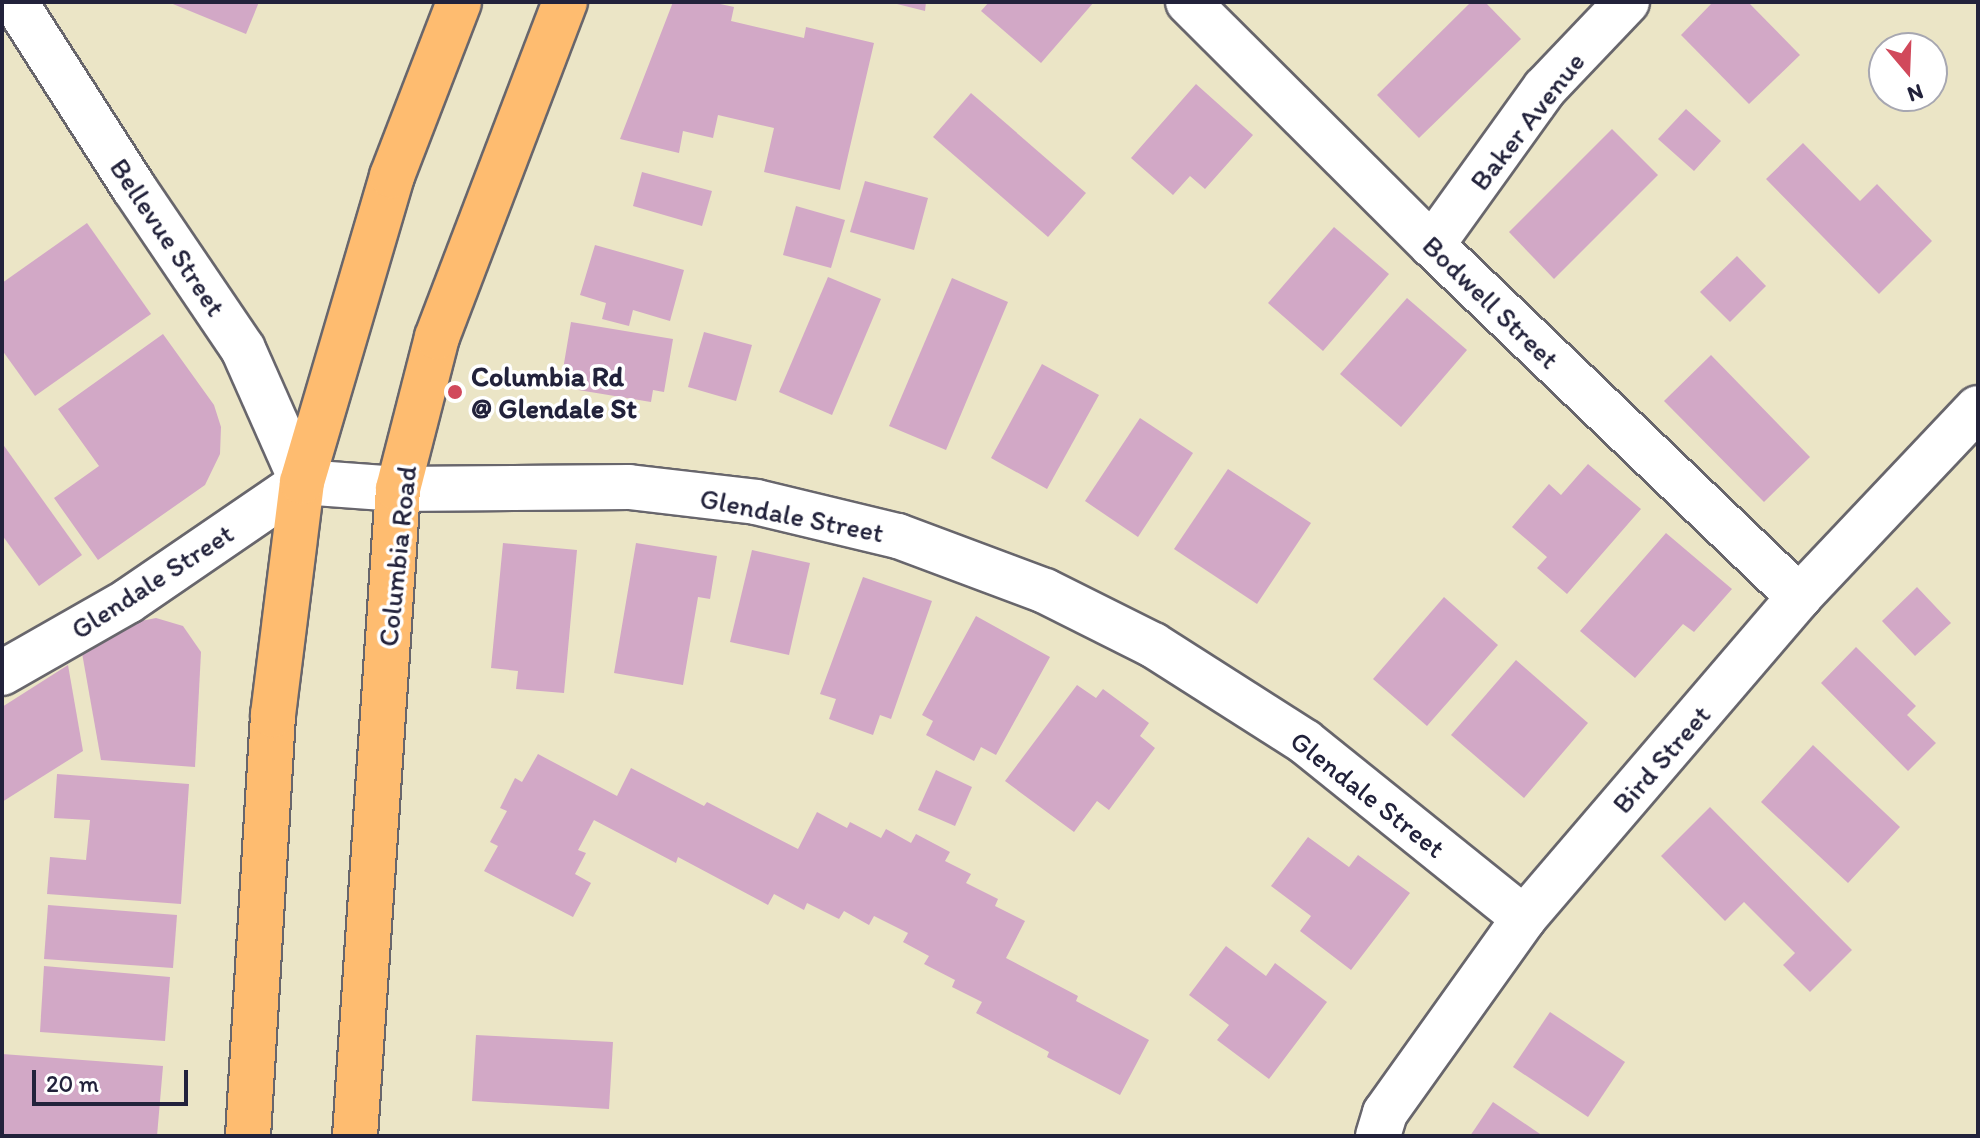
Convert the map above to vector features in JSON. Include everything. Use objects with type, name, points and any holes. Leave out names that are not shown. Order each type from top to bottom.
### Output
[{"type":"main road","points":[[248,1136],[273,715],[302,482],[392,176],[459,2]]},
{"type":"main road","name":"Columbia Road","points":[[355,1136],[398,489],[437,337],[565,2]]},
{"type":"street","name":"Bellevue Street","points":[[15,2],[134,188],[243,349],[302,482]]},
{"type":"street","name":"Baker Avenue","points":[[1432,245],[1545,88],[1627,2]]},
{"type":"street","name":"Bodwell Street","points":[[1206,8],[1432,245],[1799,597]]},
{"type":"street","name":"Bird Street","points":[[1378,1136],[1385,1113],[1524,918],[1799,597],[1978,408]]},
{"type":"street","name":"Glendale Street","points":[[2,673],[128,601],[302,482],[398,489],[629,487],[756,502],[898,536],[1045,591],[1153,645],[1305,742],[1524,918]]},
{"type":"building","points":[[168,2],[259,2],[246,34]]},
{"type":"building","points":[[673,2],[711,2],[734,7],[731,21],[804,38],[806,27],[874,43],[840,190],[764,172],[774,128],[718,115],[713,138],[683,131],[679,153],[620,139]]},
{"type":"building","points":[[889,2],[926,2],[925,11]]},
{"type":"building","points":[[989,2],[1094,2],[1041,63],[981,11]]},
{"type":"building","points":[[1471,2],[1485,2],[1521,39],[1419,138],[1377,95]]},
{"type":"building","points":[[1713,2],[1748,2],[1800,55],[1749,104],[1681,35]]},
{"type":"building","points":[[1196,84],[1253,135],[1205,189],[1190,176],[1173,195],[1131,158]]},
{"type":"building","points":[[971,93],[1086,193],[1048,237],[933,137]]},
{"type":"building","points":[[1686,109],[1721,141],[1694,171],[1658,139]]},
{"type":"building","points":[[1612,129],[1658,175],[1554,279],[1509,232]]},
{"type":"building","points":[[1803,143],[1860,201],[1877,184],[1932,241],[1879,294],[1766,179]]},
{"type":"building","points":[[642,172],[712,191],[702,226],[633,206]]},
{"type":"building","points":[[865,181],[928,198],[914,250],[850,232]]},
{"type":"building","points":[[796,206],[845,220],[831,268],[783,255]]},
{"type":"building","points":[[87,223],[151,314],[35,396],[2,350],[2,283]]},
{"type":"building","points":[[1334,227],[1389,274],[1323,351],[1268,303]]},
{"type":"building","points":[[595,245],[684,270],[670,321],[633,310],[629,326],[602,319],[606,303],[580,295]]},
{"type":"building","points":[[1737,256],[1766,286],[1730,322],[1700,292]]},
{"type":"building","points":[[828,277],[881,299],[832,415],[779,392]]},
{"type":"building","points":[[952,278],[1008,302],[946,450],[889,426]]},
{"type":"building","points":[[1407,298],[1467,350],[1401,427],[1340,374]]},
{"type":"building","points":[[571,322],[673,339],[664,392],[653,390],[651,402],[560,387]]},
{"type":"building","points":[[704,332],[752,345],[736,401],[688,387]]},
{"type":"building","points":[[163,334],[214,405],[221,427],[220,454],[205,485],[98,560],[54,498],[99,466],[58,409]]},
{"type":"building","points":[[1711,355],[1810,457],[1764,502],[1664,401]]},
{"type":"building","points":[[1042,364],[1099,395],[1047,489],[991,458]]},
{"type":"building","points":[[1140,418],[1193,453],[1138,537],[1085,501]]},
{"type":"building","points":[[2,443],[82,555],[39,586],[2,535]]},
{"type":"building","points":[[1588,464],[1641,509],[1567,594],[1537,568],[1547,557],[1512,527],[1549,484],[1561,495]]},
{"type":"building","points":[[1228,469],[1311,523],[1257,604],[1174,549]]},
{"type":"building","points":[[1666,533],[1732,589],[1694,632],[1683,624],[1635,678],[1580,631]]},
{"type":"building","points":[[503,543],[577,550],[564,693],[516,689],[518,671],[491,668]]},
{"type":"building","points":[[636,543],[717,556],[710,599],[698,597],[683,685],[614,673]]},
{"type":"building","points":[[752,550],[810,563],[789,655],[730,642]]},
{"type":"building","points":[[863,577],[932,601],[891,719],[880,715],[873,735],[829,719],[836,699],[820,694]]},
{"type":"building","points":[[1917,587],[1951,623],[1915,656],[1882,621]]},
{"type":"building","points":[[1444,597],[1498,645],[1427,726],[1373,679]]},
{"type":"building","points":[[976,616],[1050,657],[996,755],[981,747],[974,761],[926,735],[933,721],[922,715]]},
{"type":"building","points":[[156,618],[183,626],[201,652],[195,767],[101,760],[82,653],[136,622]]},
{"type":"building","points":[[1856,647],[1916,706],[1907,715],[1936,743],[1908,771],[1821,683]]},
{"type":"building","points":[[1516,660],[1588,723],[1524,798],[1451,735]]},
{"type":"building","points":[[68,665],[83,751],[2,802],[2,707]]},
{"type":"building","points":[[1077,685],[1096,698],[1103,689],[1149,723],[1140,736],[1155,748],[1109,810],[1097,801],[1074,832],[1005,781]]},
{"type":"building","points":[[1813,745],[1900,827],[1848,883],[1761,802]]},
{"type":"building","points":[[538,754],[617,796],[631,768],[704,806],[707,802],[798,849],[817,812],[847,828],[850,822],[881,838],[886,829],[911,843],[916,834],[950,852],[945,861],[971,874],[966,883],[998,899],[995,906],[1025,921],[1006,958],[1078,996],[1076,1001],[1149,1040],[1120,1095],[1047,1057],[1049,1052],[976,1013],[982,1002],[952,987],[955,980],[924,964],[929,956],[903,942],[908,933],[874,916],[869,925],[844,911],[839,919],[807,903],[804,910],[774,894],[768,905],[678,857],[676,863],[594,820],[578,850],[586,853],[575,874],[591,883],[573,917],[484,871],[498,846],[490,842],[507,811],[500,808],[515,778],[522,782]]},
{"type":"building","points":[[936,770],[972,787],[955,826],[918,810]]},
{"type":"building","points":[[57,774],[189,784],[181,904],[47,894],[50,857],[86,860],[90,820],[54,818]]},
{"type":"building","points":[[1710,807],[1852,950],[1810,992],[1783,965],[1795,953],[1744,902],[1725,921],[1661,856]]},
{"type":"building","points":[[1308,837],[1349,867],[1358,855],[1410,893],[1351,970],[1300,931],[1311,916],[1271,886]]},
{"type":"building","points":[[48,905],[177,915],[173,968],[44,959]]},
{"type":"building","points":[[1226,946],[1266,976],[1275,963],[1327,1002],[1269,1079],[1217,1040],[1229,1025],[1189,995]]},
{"type":"building","points":[[44,966],[170,977],[165,1041],[40,1032]]},
{"type":"building","points":[[1550,1012],[1625,1062],[1588,1117],[1513,1067]]},
{"type":"building","points":[[476,1035],[613,1042],[609,1109],[472,1101]]},
{"type":"building","points":[[2,1054],[163,1066],[157,1136],[2,1136]]},
{"type":"building","points":[[1493,1102],[1543,1136],[1470,1136]]},
{"type":"place","name":"Columbia Rd @ Glendale St","points":[[455,392]]}]
